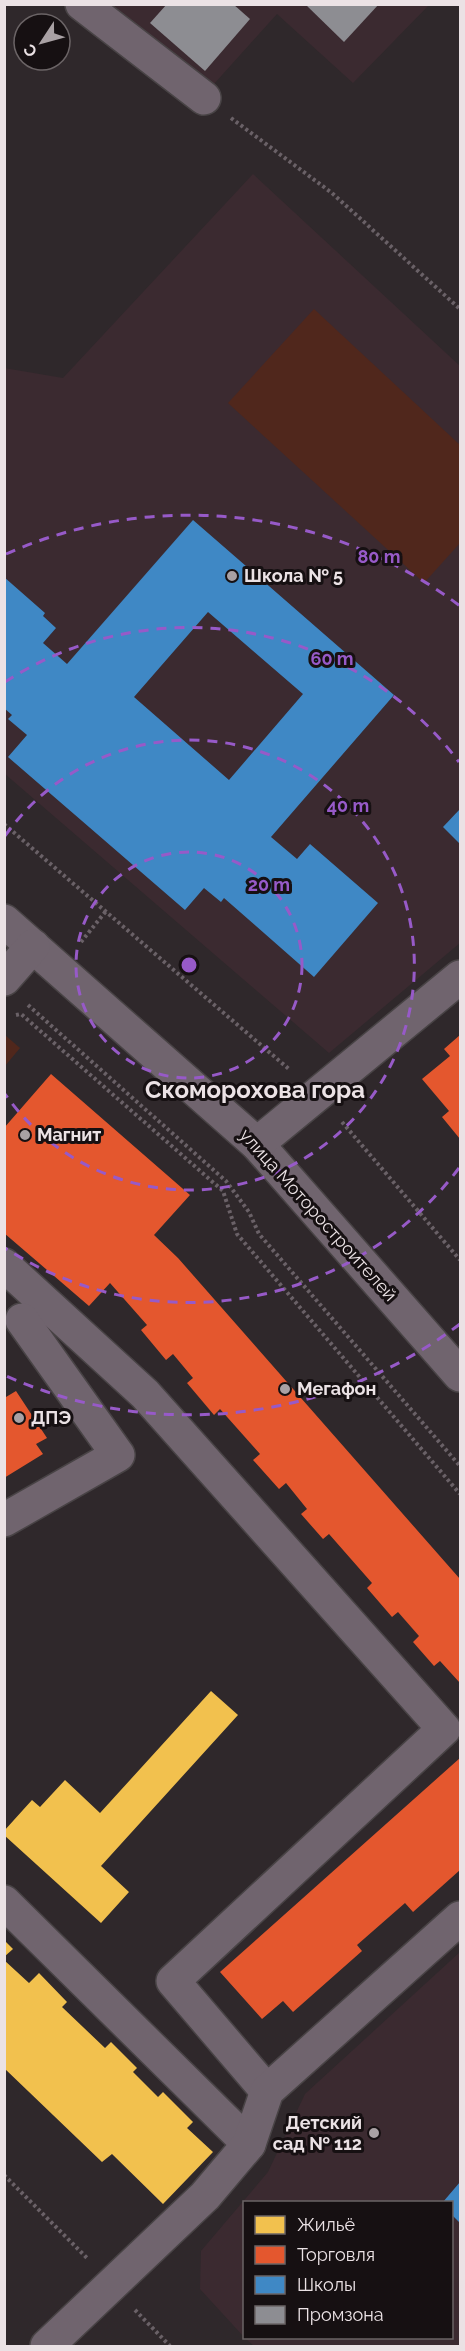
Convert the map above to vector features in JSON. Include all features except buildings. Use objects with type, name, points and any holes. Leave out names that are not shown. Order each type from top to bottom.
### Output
[{"type":"street","points":[[82,4],[204,98]]},
{"type":"street","name":"улица Моторостроителей","points":[[4,921],[257,1144],[460,1375]]},
{"type":"street","points":[[12,991],[33,946]]},
{"type":"street","points":[[257,1144],[460,977]]},
{"type":"street","points":[[4,1265],[24,1318],[118,1455],[4,1520]]},
{"type":"street","points":[[24,1318],[145,1395],[444,1729],[173,1981],[267,2091]]},
{"type":"street","points":[[4,1902],[249,2144]]},
{"type":"street","points":[[46,2346],[205,2196],[249,2144],[267,2091],[460,1918]]},
{"type":"path","points":[[204,98],[332,193],[460,309]]},
{"type":"path","points":[[4,824],[318,1094],[460,1260]]},
{"type":"path","points":[[12,991],[226,1181],[249,1212],[259,1234],[460,1466]]},
{"type":"path","points":[[7,1017],[21,1014],[223,1191],[237,1234],[460,1494]]},
{"type":"shaded area","points":[[75,5],[429,5],[353,83],[277,14],[196,104]]},
{"type":"shaded area","name":"Школа № 5","points":[[253,174],[460,366],[460,943],[329,1053],[5,774],[4,368],[63,378]]},
{"type":"shaded area","points":[[314,309],[460,445],[460,543],[424,583],[228,403]]},
{"type":"shaded area","points":[[5,1035],[20,1048],[5,1066]]},
{"type":"shaded area","name":"Детский сад № 112","points":[[460,1952],[460,2346],[254,2346],[246,2339],[453,2339],[453,2201],[243,2201],[268,2172],[305,2094]]},
{"type":"shaded area","name":"Детский сад № 112","points":[[243,2201],[243,2336],[200,2289],[201,2251]]},
{"type":"place","name":"Школа № 5","points":[[232,576]]},
{"type":"place","name":"Магнит","points":[[25,1135]]},
{"type":"place","name":"Мегафон","points":[[285,1389]]},
{"type":"place","name":"ДПЭ","points":[[19,1418]]},
{"type":"place","name":"Детский сад № 112","points":[[374,2133]]},
{"type":"district","name":"Скоморохова гора","points":[[255,1090]]}]
